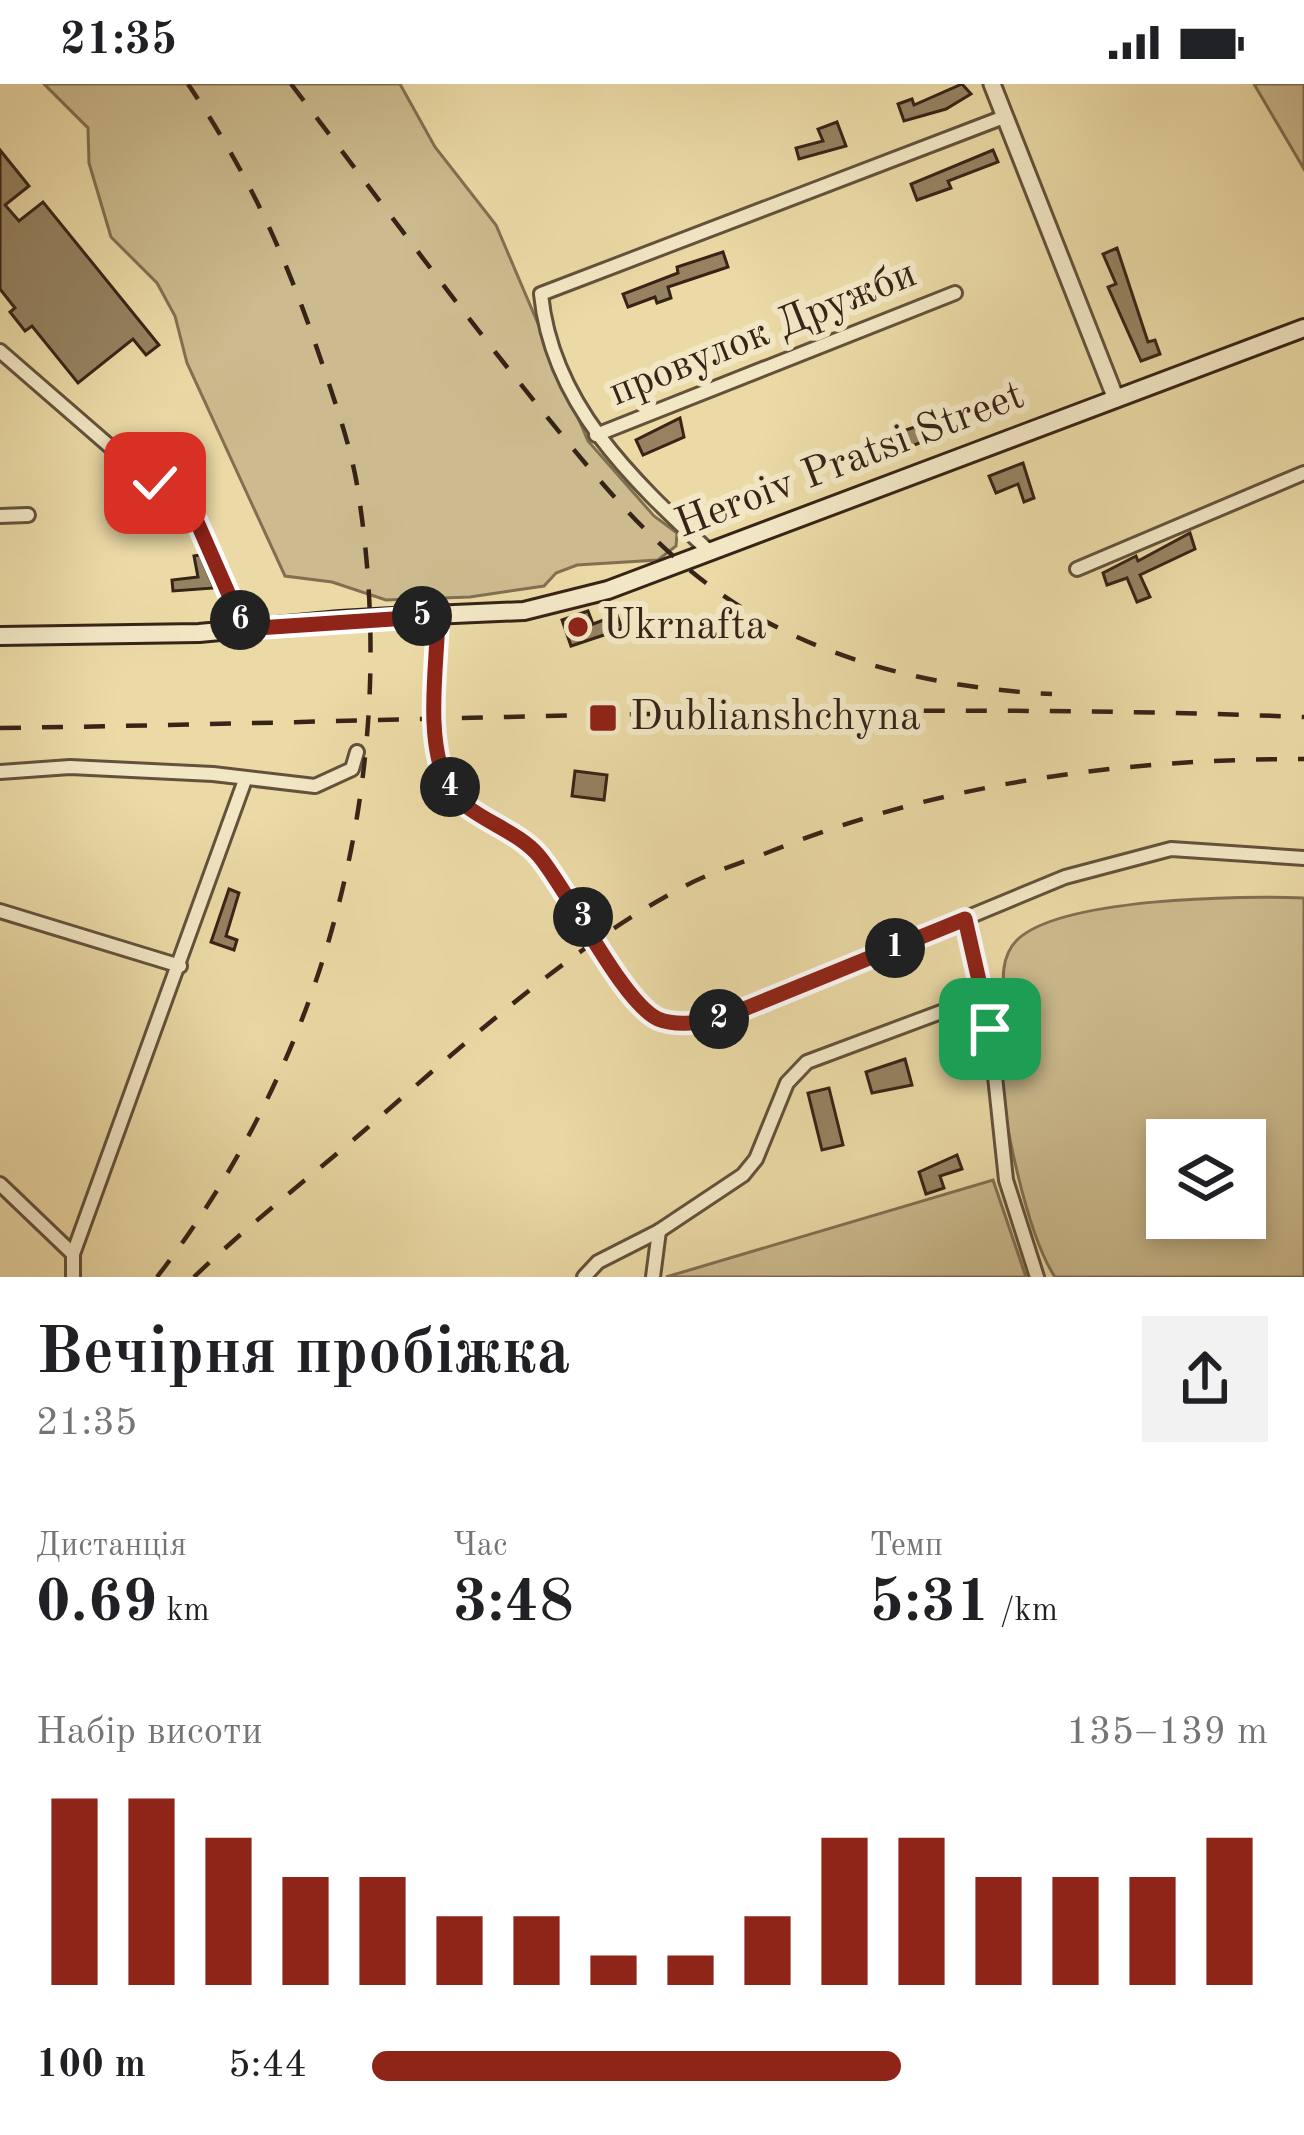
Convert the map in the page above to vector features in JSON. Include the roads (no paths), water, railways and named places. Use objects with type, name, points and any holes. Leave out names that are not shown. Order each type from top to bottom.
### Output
[{"type":"main road","name":"Heroiv Pratsi Street","points":[[0,636],[244,629],[524,611],[561,603],[711,553],[1304,328]]},
{"type":"street","points":[[992,84],[1116,399]]},
{"type":"street","points":[[711,553],[640,488],[596,435],[579,409],[543,319],[541,294],[1004,117]]},
{"type":"street","name":"провулок Дружби","points":[[596,435],[955,293]]},
{"type":"street","points":[[0,351],[197,522],[244,629]]},
{"type":"street","points":[[1076,569],[1304,473]]},
{"type":"street","points":[[0,516],[28,515]]},
{"type":"street","points":[[438,616],[437,746],[446,782],[458,798],[535,850],[564,887],[634,1001],[659,1019],[689,1024],[722,1018],[1065,877],[1172,849],[1304,858]]},
{"type":"street","points":[[0,772],[70,767],[330,783],[352,769],[357,752]]},
{"type":"street","points":[[73,1276],[73,1254],[245,780]]},
{"type":"street","points":[[0,910],[180,967]]},
{"type":"street","points":[[965,919],[984,996],[1006,1180],[1037,1277]]},
{"type":"street","points":[[584,1277],[626,1245],[659,1231],[743,1175],[756,1159],[787,1083],[807,1062],[984,996]]},
{"type":"street","points":[[0,1184],[73,1254]]},
{"type":"street","points":[[648,1276],[659,1231]]},
{"type":"railway","points":[[157,1277],[217,1191],[267,1099],[308,1004],[338,905],[359,804],[369,700],[369,596],[358,491],[344,430],[282,256],[231,154],[188,84]]},
{"type":"railway","points":[[291,84],[559,432],[635,520],[692,572],[756,616],[862,662],[937,681],[1052,694]]},
{"type":"railway","points":[[0,728],[815,711],[1304,717]]},
{"type":"railway","points":[[194,1277],[519,998],[601,937],[695,881],[834,828],[965,792],[1099,770],[1304,759]]},
{"type":"place","name":"Ukrnafta","points":[[578,627]]},
{"type":"place","name":"Dublianshchyna","points":[[603,718]]}]
